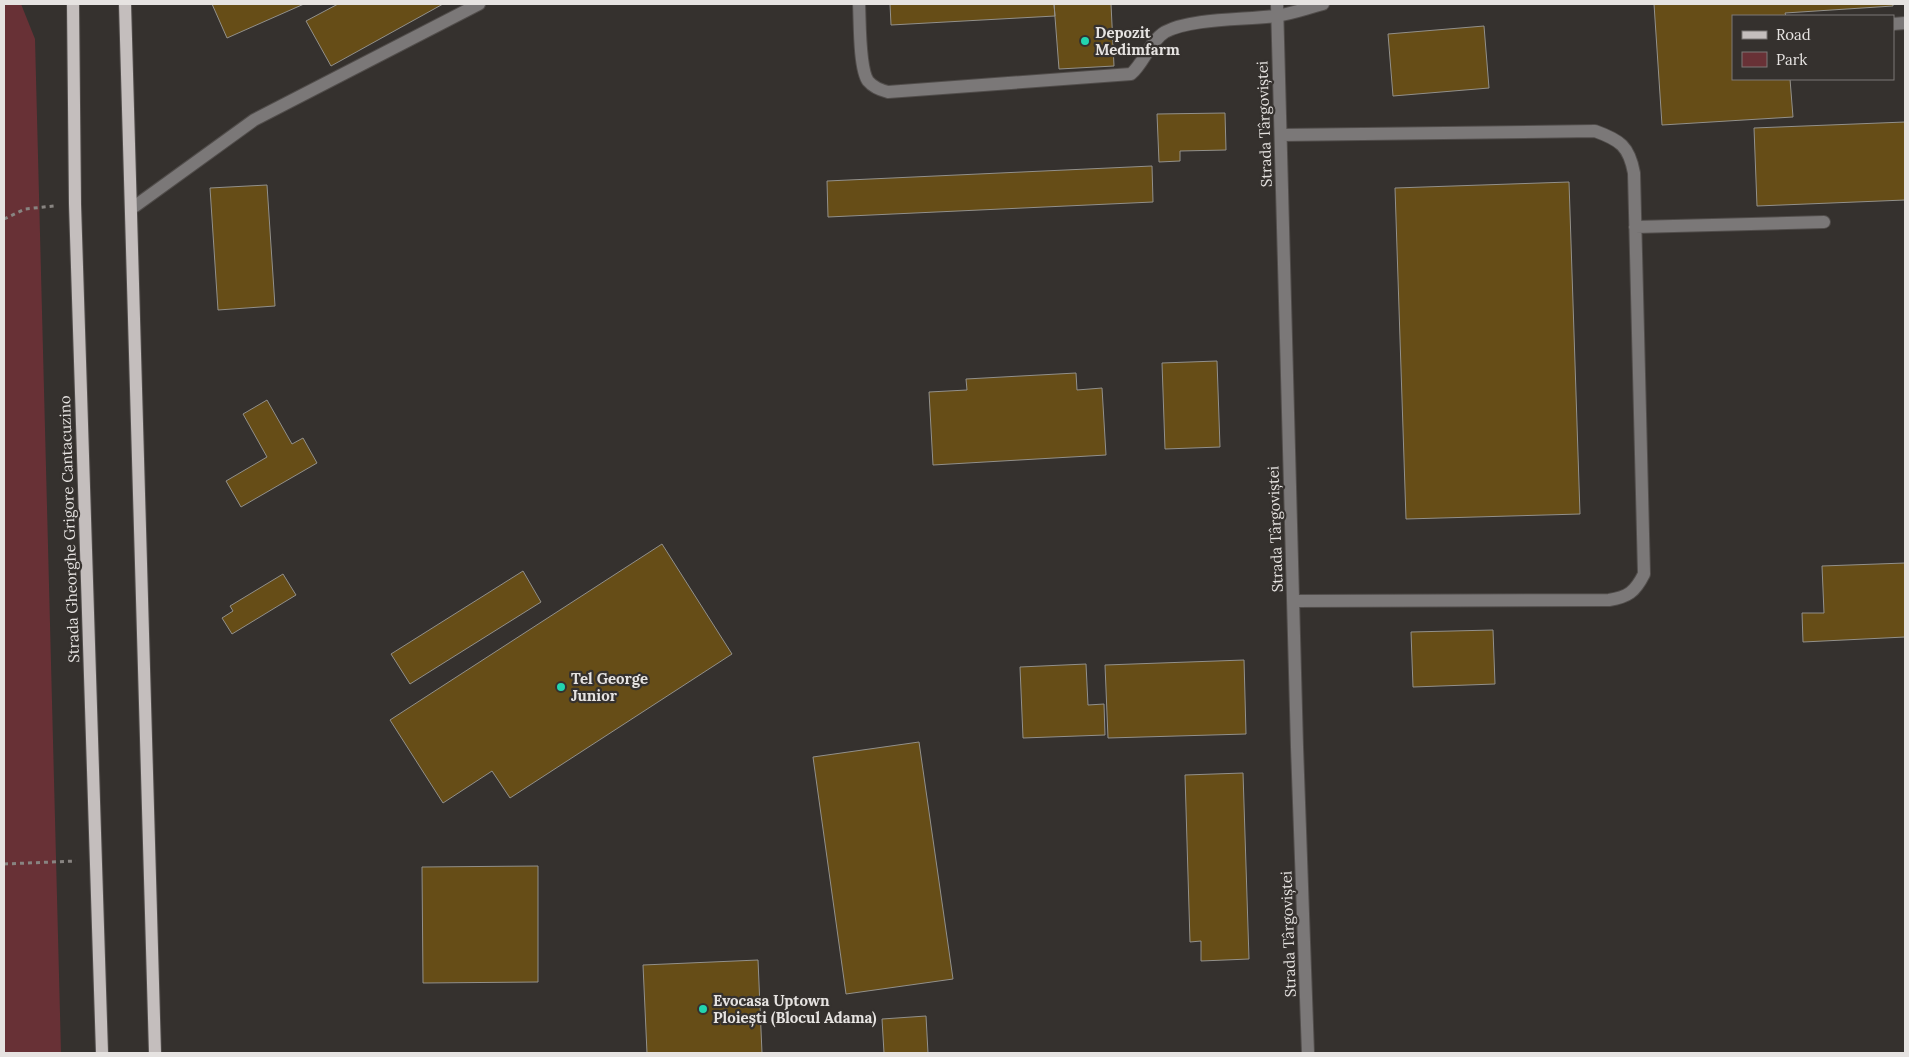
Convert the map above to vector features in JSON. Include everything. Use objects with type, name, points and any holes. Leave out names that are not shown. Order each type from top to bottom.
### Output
[{"type":"main road","name":"Strada Gheorghe Grigore Cantacuzino","points":[[73,4],[75,204],[102,1053]]},
{"type":"main road","points":[[125,4],[155,1053]]},
{"type":"street","points":[[131,209],[254,120],[479,4]]},
{"type":"street","points":[[859,4],[863,70],[868,81],[878,90],[888,92],[1131,74],[1164,33],[1191,24],[1323,4]]},
{"type":"street","name":"Strada Târgoviștei","points":[[1277,10],[1293,601],[1308,1053]]},
{"type":"street","points":[[1281,136],[1595,131],[1614,138],[1623,147],[1632,160],[1634,173],[1644,574],[1638,586],[1624,597],[1609,600],[1293,601]]},
{"type":"street","points":[[1635,227],[1824,222]]},
{"type":"path","points":[[4,219],[25,209],[75,204]]},
{"type":"path","points":[[4,864],[96,861]]},
{"type":"green space","points":[[4,4],[21,4],[35,39],[61,1053],[4,1053]]},
{"type":"building","points":[[212,4],[304,4],[227,38]]},
{"type":"building","points":[[338,4],[443,4],[331,66],[306,21]]},
{"type":"building","points":[[890,4],[1054,4],[1055,16],[891,25]]},
{"type":"building","name":"Depozit Medimfarm","points":[[1054,4],[1111,4],[1114,66],[1059,69]]},
{"type":"building","points":[[1654,4],[1893,4],[1893,6],[1785,13],[1786,15],[1732,15],[1732,80],[1790,80],[1793,117],[1662,125]]},
{"type":"building","points":[[1484,26],[1489,88],[1393,96],[1388,34]]},
{"type":"building","points":[[1225,113],[1226,150],[1180,151],[1180,161],[1159,162],[1157,114]]},
{"type":"building","points":[[1905,122],[1905,200],[1757,206],[1754,128]]},
{"type":"building","points":[[1152,166],[1153,202],[828,217],[827,181]]},
{"type":"building","points":[[1569,182],[1580,514],[1406,519],[1395,188]]},
{"type":"building","points":[[267,185],[275,306],[218,310],[210,188]]},
{"type":"building","points":[[1217,361],[1220,447],[1165,449],[1162,363]]},
{"type":"building","points":[[1076,373],[1077,390],[1102,388],[1106,455],[933,465],[929,392],[967,390],[966,379]]},
{"type":"building","points":[[267,400],[292,444],[303,438],[317,463],[241,507],[226,481],[267,457],[243,414]]},
{"type":"building","name":"Tel George Junior","points":[[662,544],[732,654],[510,798],[492,771],[443,803],[390,720]]},
{"type":"building","points":[[1905,563],[1905,637],[1803,642],[1802,613],[1824,613],[1822,566]]},
{"type":"building","points":[[523,571],[541,602],[410,684],[391,654]]},
{"type":"building","points":[[283,574],[296,595],[232,634],[222,618],[233,611],[230,606]]},
{"type":"building","points":[[1493,630],[1495,684],[1413,687],[1411,632]]},
{"type":"building","points":[[1244,660],[1246,734],[1108,738],[1105,665]]},
{"type":"building","points":[[1086,664],[1088,705],[1104,704],[1105,735],[1023,738],[1020,667]]},
{"type":"building","points":[[919,742],[953,979],[846,994],[813,757]]},
{"type":"building","points":[[1243,773],[1249,959],[1201,961],[1201,941],[1190,942],[1185,775]]},
{"type":"building","points":[[538,866],[538,982],[423,983],[422,867]]},
{"type":"building","name":"Evocasa Uptown Ploiești (Blocul Adama)","points":[[758,960],[762,1053],[647,1053],[643,965]]},
{"type":"building","points":[[926,1016],[928,1053],[884,1053],[882,1019]]},
{"type":"place","name":"Depozit Medimfarm","points":[[1085,41]]},
{"type":"place","name":"Tel George Junior","points":[[561,687]]},
{"type":"place","name":"Evocasa Uptown Ploiești (Blocul Adama)","points":[[703,1009]]}]
